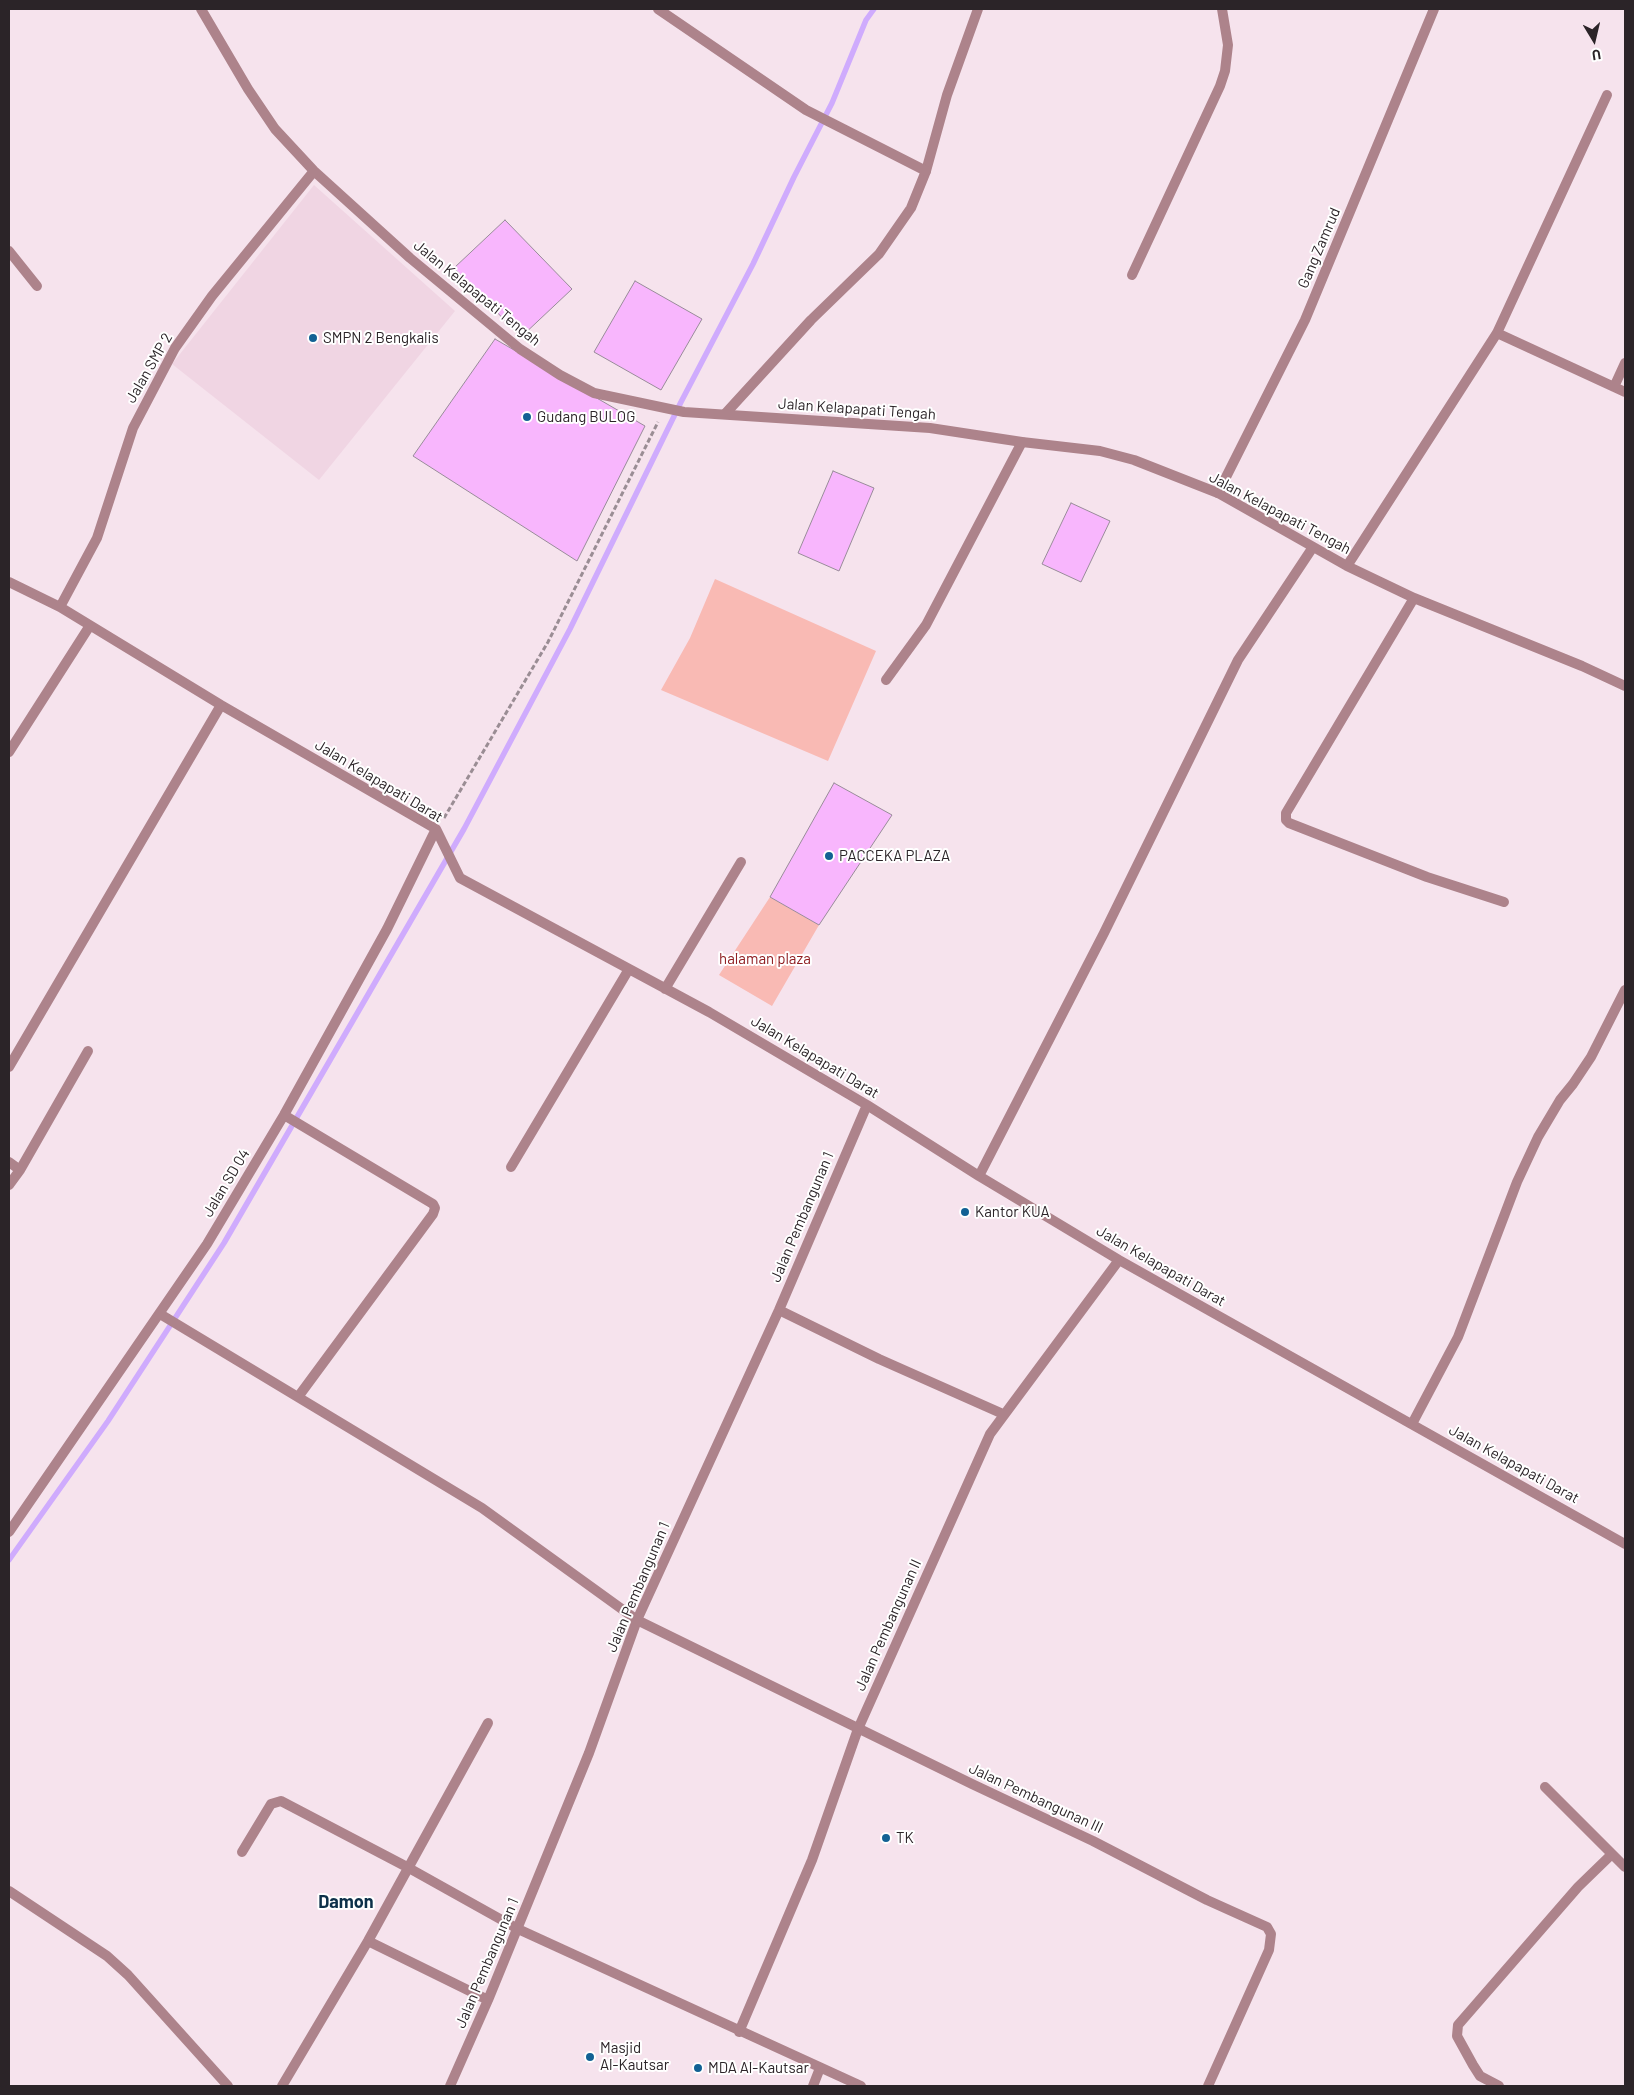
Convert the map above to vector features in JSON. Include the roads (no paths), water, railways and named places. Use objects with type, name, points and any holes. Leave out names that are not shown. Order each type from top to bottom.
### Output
[{"type":"street","name":"Jalan Kelapapati Tengah","points":[[201,9],[248,89],[275,129],[314,171],[410,258],[532,358],[594,393],[684,412],[930,428],[1022,442],[1065,446],[1134,460],[1218,493],[1348,566],[1414,598],[1582,666],[1625,686]]},
{"type":"street","points":[[658,9],[806,110],[926,171]]},
{"type":"street","points":[[726,414],[811,320],[879,254],[911,208],[926,171],[948,95],[978,9]]},
{"type":"street","points":[[1132,276],[1220,86],[1225,71],[1228,45],[1222,9]]},
{"type":"street","name":"Gang Zamrud","points":[[1218,493],[1305,320],[1434,9]]},
{"type":"street","points":[[1348,566],[1497,333],[1607,96]]},
{"type":"street","name":"Jalan SMP 2","points":[[60,607],[97,538],[133,428],[175,348],[212,296],[314,171]]},
{"type":"street","points":[[9,251],[37,286]]},
{"type":"street","points":[[1497,333],[1625,392]]},
{"type":"street","points":[[1614,387],[1625,363]]},
{"type":"street","points":[[886,680],[926,624],[1022,442]]},
{"type":"street","points":[[979,1176],[1104,933],[1238,660],[1313,547]]},
{"type":"street","name":"Jalan Kelapapati Darat","points":[[9,582],[60,607],[89,626],[137,652],[221,705],[437,829],[460,878],[709,1012],[867,1105],[979,1176],[1119,1260],[1625,1544]]},
{"type":"street","points":[[1414,598],[1286,813],[1286,820],[1289,823],[1427,877],[1504,902]]},
{"type":"street","points":[[9,752],[89,626]]},
{"type":"street","points":[[9,1067],[221,705]]},
{"type":"street","name":"Jalan SD 04","points":[[9,1532],[164,1316],[207,1244],[290,1119],[437,829]]},
{"type":"street","points":[[665,989],[741,862]]},
{"type":"street","points":[[512,1168],[629,969]]},
{"type":"street","points":[[1412,1424],[1458,1337],[1517,1182],[1538,1137],[1560,1100],[1591,1057],[1625,990]]},
{"type":"street","points":[[9,1185],[20,1170],[88,1051]]},
{"type":"street","name":"Jalan Pembangunan 1","points":[[450,2086],[518,1929],[589,1753],[637,1620],[778,1310],[867,1105]]},
{"type":"street","points":[[290,1119],[433,1204],[435,1208],[433,1214],[298,1397]]},
{"type":"street","points":[[9,1162],[20,1170]]},
{"type":"street","name":"Jalan Pembangunan II","points":[[739,2032],[812,1860],[858,1729],[990,1434],[1119,1260]]},
{"type":"street","points":[[778,1310],[879,1360],[1004,1414]]},
{"type":"street","name":"Jalan Pembangunan III","points":[[164,1316],[482,1508],[637,1620],[858,1729],[1093,1841],[1207,1900],[1267,1927],[1271,1934],[1270,1950],[1208,2086]]},
{"type":"street","points":[[282,2086],[368,1941],[407,1867],[488,1723]]},
{"type":"street","points":[[1544,1787],[1625,1867]]},
{"type":"street","points":[[242,1852],[271,1804],[280,1801],[407,1867],[518,1929],[739,2032],[861,2086]]},
{"type":"street","points":[[1499,2086],[1480,2076],[1457,2036],[1458,2024],[1578,1887],[1612,1854]]},
{"type":"street","points":[[9,1891],[107,1956],[128,1975],[228,2086]]},
{"type":"street","points":[[368,1941],[488,2000]]},
{"type":"street","points":[[812,2086],[820,2068]]},
{"type":"waterway","points":[[9,1560],[108,1421],[224,1243],[464,829],[570,629],[681,402],[753,264],[794,177],[832,103],[866,20],[874,9]]},
{"type":"place","name":"SMPN 2 Bengkalis","points":[[313,338]]},
{"type":"place","name":"Gudang BULOG","points":[[527,417]]},
{"type":"place","name":"PACCEKA PLAZA","points":[[829,856]]},
{"type":"place","name":"Kantor KUA","points":[[965,1212]]},
{"type":"place","name":"TK","points":[[886,1838]]},
{"type":"place","name":"Masjid Al-Kautsar","points":[[590,2057]]},
{"type":"place","name":"MDA Al-Kautsar","points":[[698,2068]]},
{"type":"district","name":"Damon","points":[[346,1902]]},
{"type":"park label","name":"halaman plaza","points":[[765,959]]}]
